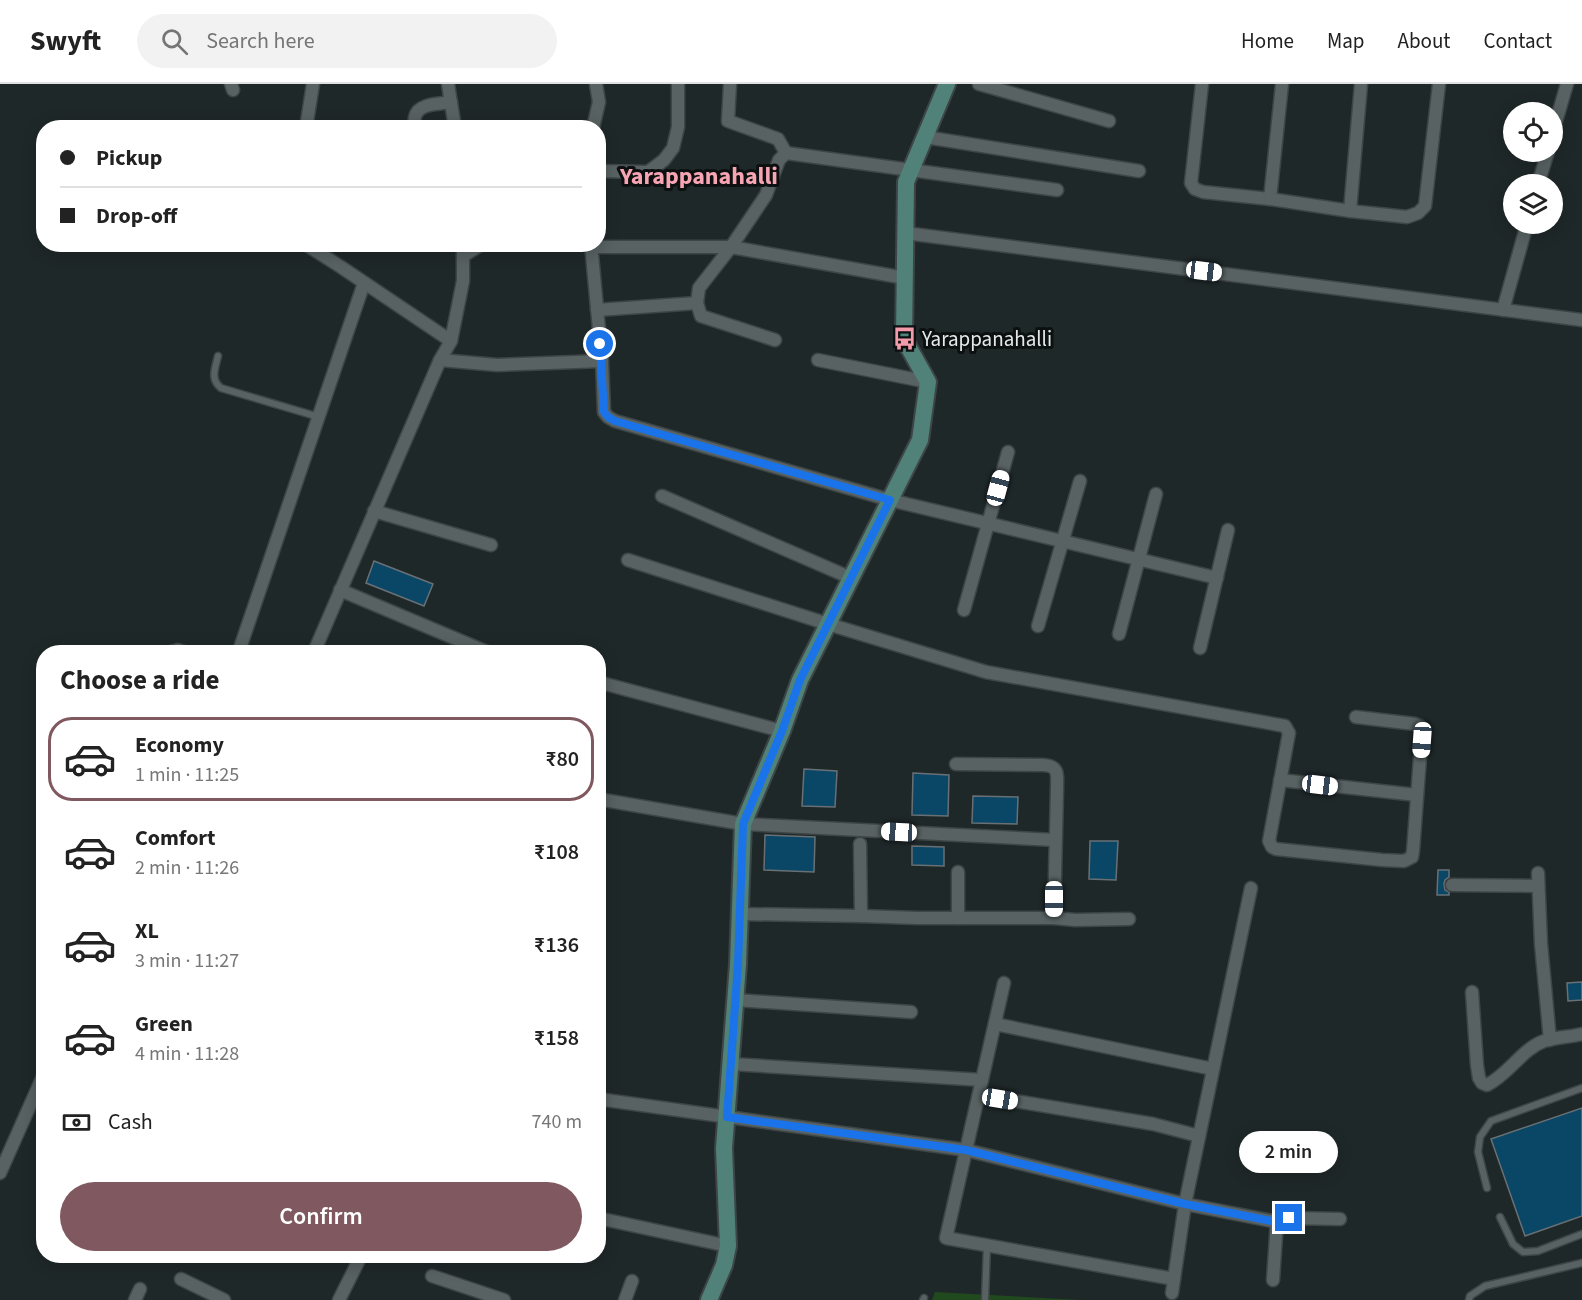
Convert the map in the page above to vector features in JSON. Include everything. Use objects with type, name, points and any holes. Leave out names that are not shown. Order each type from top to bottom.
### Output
[{"type":"street","points":[[307,120],[313,84]]},
{"type":"street","points":[[448,84],[454,120]]},
{"type":"street","points":[[595,120],[599,102],[596,84]]},
{"type":"street","points":[[606,171],[648,172],[664,160],[673,148],[678,127],[678,84]]},
{"type":"street","points":[[730,84],[728,121],[778,139],[786,153]]},
{"type":"street","points":[[709,1300],[724,1265],[728,1246],[724,1148],[736,1000],[743,824],[782,731],[800,680],[920,440],[928,382],[904,339],[906,182],[947,84]]},
{"type":"street","points":[[979,84],[1109,121]]},
{"type":"street","points":[[1202,84],[1191,183],[1195,189],[1203,192],[1407,217],[1418,213],[1425,206],[1439,84]]},
{"type":"street","points":[[1270,199],[1282,84]]},
{"type":"street","points":[[1350,211],[1361,84]]},
{"type":"street","points":[[1562,102],[1567,84]]},
{"type":"street","points":[[415,120],[419,109],[451,102]]},
{"type":"street","points":[[925,137],[1139,171]]},
{"type":"street","points":[[786,153],[1057,190]]},
{"type":"street","points":[[775,340],[701,316],[697,303],[699,288],[731,247],[766,195],[779,160],[786,153]]},
{"type":"street","points":[[905,233],[1582,320]]},
{"type":"street","points":[[1503,310],[1524,234]]},
{"type":"street","points":[[606,246],[731,247],[905,278]]},
{"type":"street","points":[[317,252],[452,341]]},
{"type":"street","points":[[317,645],[440,360],[452,341],[463,281],[463,252]]},
{"type":"street","points":[[592,252],[604,412],[615,421],[890,500],[1217,578]]},
{"type":"street","points":[[241,645],[364,284]]},
{"type":"street","points":[[597,310],[697,303]]},
{"type":"street","points":[[440,360],[497,365],[602,361]]},
{"type":"street","points":[[818,360],[928,382]]},
{"type":"street","points":[[964,610],[1008,452]]},
{"type":"street","points":[[1038,626],[1080,481]]},
{"type":"street","points":[[1119,634],[1156,494]]},
{"type":"street","points":[[662,496],[851,578]]},
{"type":"street","points":[[374,511],[491,545]]},
{"type":"street","points":[[1200,648],[1228,530]]},
{"type":"street","points":[[628,560],[986,672],[1285,726],[1289,733],[1269,841],[1272,847],[1404,861],[1412,857],[1413,851],[1422,731],[1420,726],[1414,724],[1356,717]]},
{"type":"street","points":[[340,590],[470,645]]},
{"type":"street","points":[[606,684],[782,731]]},
{"type":"street","points":[[956,764],[1051,765],[1055,768],[1057,789],[1054,918]]},
{"type":"street","points":[[1280,780],[1417,795]]},
{"type":"street","points":[[606,800],[743,824],[1055,840]]},
{"type":"street","points":[[860,844],[861,916]]},
{"type":"street","points":[[958,872],[958,918]]},
{"type":"street","points":[[1538,873],[1541,944],[1550,1040]]},
{"type":"street","points":[[1452,885],[1538,886]]},
{"type":"street","points":[[1172,1293],[1185,1204],[1251,888]]},
{"type":"street","points":[[740,914],[1129,919]]},
{"type":"street","points":[[1004,983],[946,1238],[1174,1280]]},
{"type":"street","points":[[1472,992],[1479,1078],[1487,1085],[1544,1041],[1582,1034]]},
{"type":"street","points":[[736,1000],[911,1012]]},
{"type":"street","points":[[995,1024],[1213,1070]]},
{"type":"street","points":[[731,1064],[982,1080]]},
{"type":"street","points":[[0,1173],[36,1092]]},
{"type":"street","points":[[979,1095],[1153,1124],[1199,1136]]},
{"type":"street","points":[[606,1101],[966,1150],[1185,1204],[1272,1221],[1289,1218],[1340,1219]]},
{"type":"street","points":[[606,1220],[728,1246]]},
{"type":"street","points":[[1273,1280],[1277,1221]]},
{"type":"street","points":[[339,1300],[358,1263]]},
{"type":"street","points":[[432,1276],[504,1300]]},
{"type":"street","points":[[181,1279],[224,1300]]},
{"type":"street","points":[[626,1300],[632,1281]]},
{"type":"lane","points":[[218,356],[213,374],[215,383],[221,388],[319,417]]},
{"type":"lane","points":[[1487,1188],[1478,1152],[1480,1137],[1491,1121],[1582,1088]]},
{"type":"lane","points":[[1500,1217],[1513,1244],[1523,1252],[1538,1251],[1582,1234]]},
{"type":"lane","points":[[985,1300],[987,1245]]},
{"type":"lane","points":[[1469,1300],[1470,1296],[1485,1286],[1582,1263]]},
{"type":"green space","points":[[935,1292],[1080,1300],[932,1300]]},
{"type":"building","points":[[374,561],[433,584],[424,606],[366,583]]},
{"type":"building","points":[[804,769],[837,771],[835,807],[802,806]]},
{"type":"building","points":[[913,773],[949,775],[948,816],[912,815]]},
{"type":"building","points":[[973,796],[1018,797],[1017,824],[972,823]]},
{"type":"building","points":[[765,835],[815,837],[814,872],[764,870]]},
{"type":"building","points":[[1090,841],[1118,841],[1116,880],[1089,879]]},
{"type":"building","points":[[912,846],[944,847],[944,866],[912,865]]},
{"type":"building","points":[[1438,870],[1449,870],[1449,877],[1444,884],[1449,895],[1437,895]]},
{"type":"building","points":[[1582,982],[1582,1000],[1568,1001],[1567,983]]},
{"type":"building","points":[[1582,1108],[1582,1216],[1525,1236],[1491,1139]]},
{"type":"place","name":"Yarappanahalli","points":[[904,339]]},
{"type":"district","name":"Yarappanahalli","points":[[699,176]]},
{"type":"route","points":[[600,344],[604,412],[615,421],[890,500],[800,680],[782,731],[743,824],[738,964],[727,1117],[966,1150],[1185,1204],[1272,1221],[1289,1218]]}]
